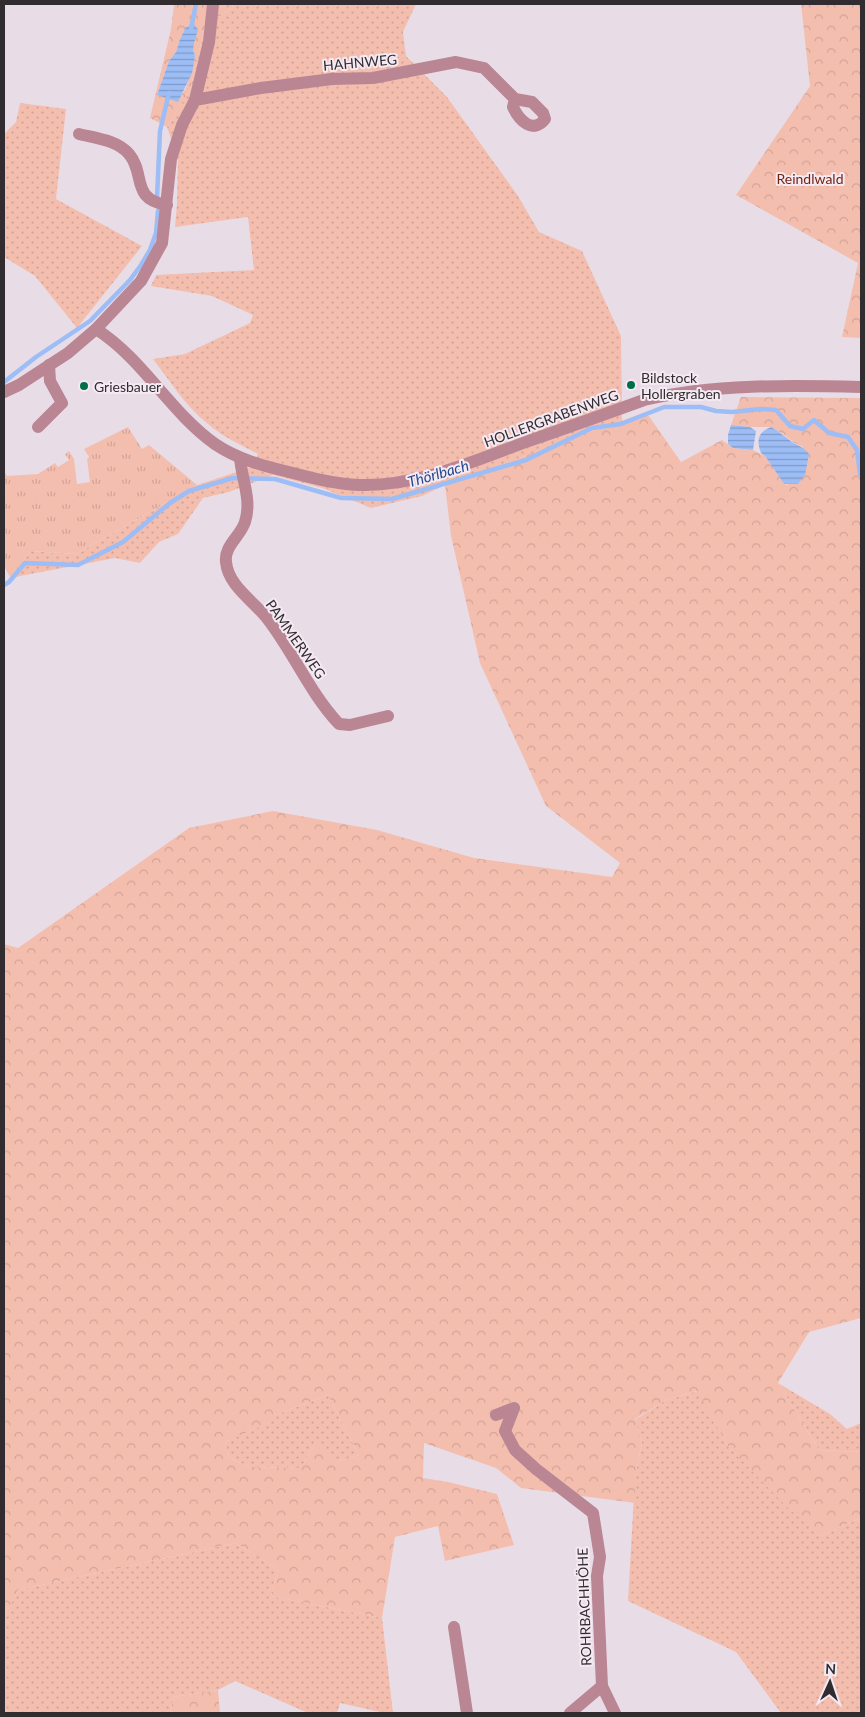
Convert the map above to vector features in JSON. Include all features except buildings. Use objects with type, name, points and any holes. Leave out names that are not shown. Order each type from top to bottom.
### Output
[{"type":"street","points":[[4,392],[19,385],[68,353],[96,329],[141,281],[154,258],[162,243],[171,159],[182,125],[195,100],[209,42],[214,4]]},
{"type":"street","name":"HAHNWEG","points":[[195,100],[262,88],[332,79],[373,78],[456,62],[484,68],[515,99]]},
{"type":"street","points":[[79,134],[117,144],[129,153],[135,165],[140,186],[147,197],[154,202],[167,205]]},
{"type":"street","name":"HOLLERGRABENWEG","points":[[96,329],[126,354],[189,422],[215,444],[240,458],[282,471],[328,482],[360,485],[394,483],[451,470],[644,400],[675,392],[740,387],[861,387]]},
{"type":"street","points":[[38,427],[62,403],[50,381],[49,365]]},
{"type":"street","name":"PAMMERWEG","points":[[240,458],[249,501],[245,523],[226,552],[229,577],[266,617],[321,700],[340,724],[350,725],[388,716]]},
{"type":"street","name":"ROHRBACHHÖHE","points":[[496,1416],[514,1408],[506,1431],[515,1450],[536,1469],[594,1513],[600,1557],[597,1576],[602,1686],[615,1713]]},
{"type":"street","points":[[454,1627],[468,1713]]},
{"type":"street","points":[[570,1713],[602,1686]]},
{"type":"green space","points":[[174,4],[233,4],[232,8],[205,26],[190,90],[167,127],[150,118],[171,29]],"holes":[[[193,25],[193,50],[195,56],[186,88],[179,99],[157,95],[169,61],[176,52],[186,27]]]},
{"type":"green space","points":[[233,4],[416,4],[403,32],[406,56],[447,97],[518,196],[539,232],[582,251],[621,336],[622,421],[445,485],[422,496],[371,508],[322,488],[273,475],[229,492],[203,498],[178,534],[159,542],[140,563],[115,558],[15,577],[9,582],[30,551],[76,554],[197,485],[252,467],[258,454],[226,437],[200,417],[153,359],[185,354],[250,323],[253,315],[212,296],[151,286],[156,275],[254,270],[248,217],[175,227],[178,160],[167,127],[190,90],[205,26],[232,8]]},
{"type":"green space","name":"Reindlwald","points":[[801,4],[861,4],[861,338],[842,337],[858,263],[736,195],[810,86]]},
{"type":"green space","points":[[20,103],[66,109],[56,199],[142,246],[77,328],[35,276],[4,257],[4,134],[16,122]]},
{"type":"green space","points":[[741,397],[861,398],[861,1318],[809,1332],[778,1383],[819,1450],[861,1452],[861,1518],[820,1536],[785,1505],[728,1446],[697,1391],[666,1400],[635,1419],[642,1442],[635,1477],[635,1503],[521,1488],[496,1468],[424,1443],[423,1478],[497,1494],[514,1545],[445,1561],[438,1526],[395,1537],[382,1618],[271,1596],[278,1569],[236,1543],[18,1590],[4,1617],[4,944],[18,948],[189,828],[273,811],[377,830],[474,858],[612,877],[620,863],[546,806],[480,663],[451,536],[445,485],[646,412],[681,462],[722,440],[733,448],[753,450],[765,456],[784,484],[788,485],[803,447],[771,427],[731,425]],"holes":[[[328,1395],[359,1455],[336,1462],[321,1442],[314,1446],[301,1468],[250,1467],[229,1458],[225,1442],[275,1420],[275,1415]]]},
{"type":"green space","points":[[128,427],[142,449],[149,445],[197,485],[76,554],[30,551],[11,579],[4,566],[4,471],[7,476],[38,474],[55,463],[58,467],[69,460],[65,454],[69,451],[74,459],[77,484],[90,482],[87,459],[89,457],[84,449]]},
{"type":"green space","points":[[778,1383],[830,1414],[847,1429],[861,1423],[861,1452],[819,1450]]},
{"type":"green space","points":[[698,1391],[728,1446],[820,1536],[861,1518],[861,1713],[781,1713],[736,1652],[628,1601],[635,1477],[642,1442],[635,1420],[666,1400]]},
{"type":"green space","points":[[328,1395],[359,1455],[336,1462],[314,1446],[301,1468],[250,1467],[229,1458],[225,1442],[274,1420],[275,1415]]},
{"type":"green space","points":[[236,1543],[278,1569],[271,1596],[382,1618],[393,1713],[384,1713],[340,1703],[337,1713],[308,1713],[235,1681],[218,1690],[174,1697],[170,1713],[4,1713],[4,1617],[18,1590]]},
{"type":"green space","points":[[218,1690],[220,1713],[170,1713],[174,1697]]},
{"type":"water","points":[[193,25],[198,30],[193,50],[195,56],[192,73],[178,102],[157,95],[169,61],[176,52],[186,27]]},
{"type":"water","points":[[731,425],[750,427],[756,431],[753,450],[733,448],[728,444]]},
{"type":"water","points":[[771,427],[809,454],[805,475],[798,484],[784,484],[761,453],[759,437],[763,431]]},
{"type":"waterway","points":[[191,29],[196,4]]},
{"type":"waterway","points":[[157,198],[160,131],[169,93]]},
{"type":"waterway","points":[[4,382],[36,357],[90,321],[130,280],[150,250],[156,233],[158,211]]},
{"type":"waterway","name":"Thörlbach","points":[[4,585],[9,582],[25,563],[78,565],[123,542],[170,503],[189,491],[233,478],[275,479],[341,498],[392,499],[526,460],[592,428],[621,424],[664,407],[701,407],[716,411],[732,412],[761,409],[776,410],[790,426],[803,429],[814,420],[829,433],[848,437],[857,450],[861,474]]},
{"type":"place","name":"Bildstock Hollergraben","points":[[631,385]]},
{"type":"place","name":"Griesbauer","points":[[84,386]]}]
